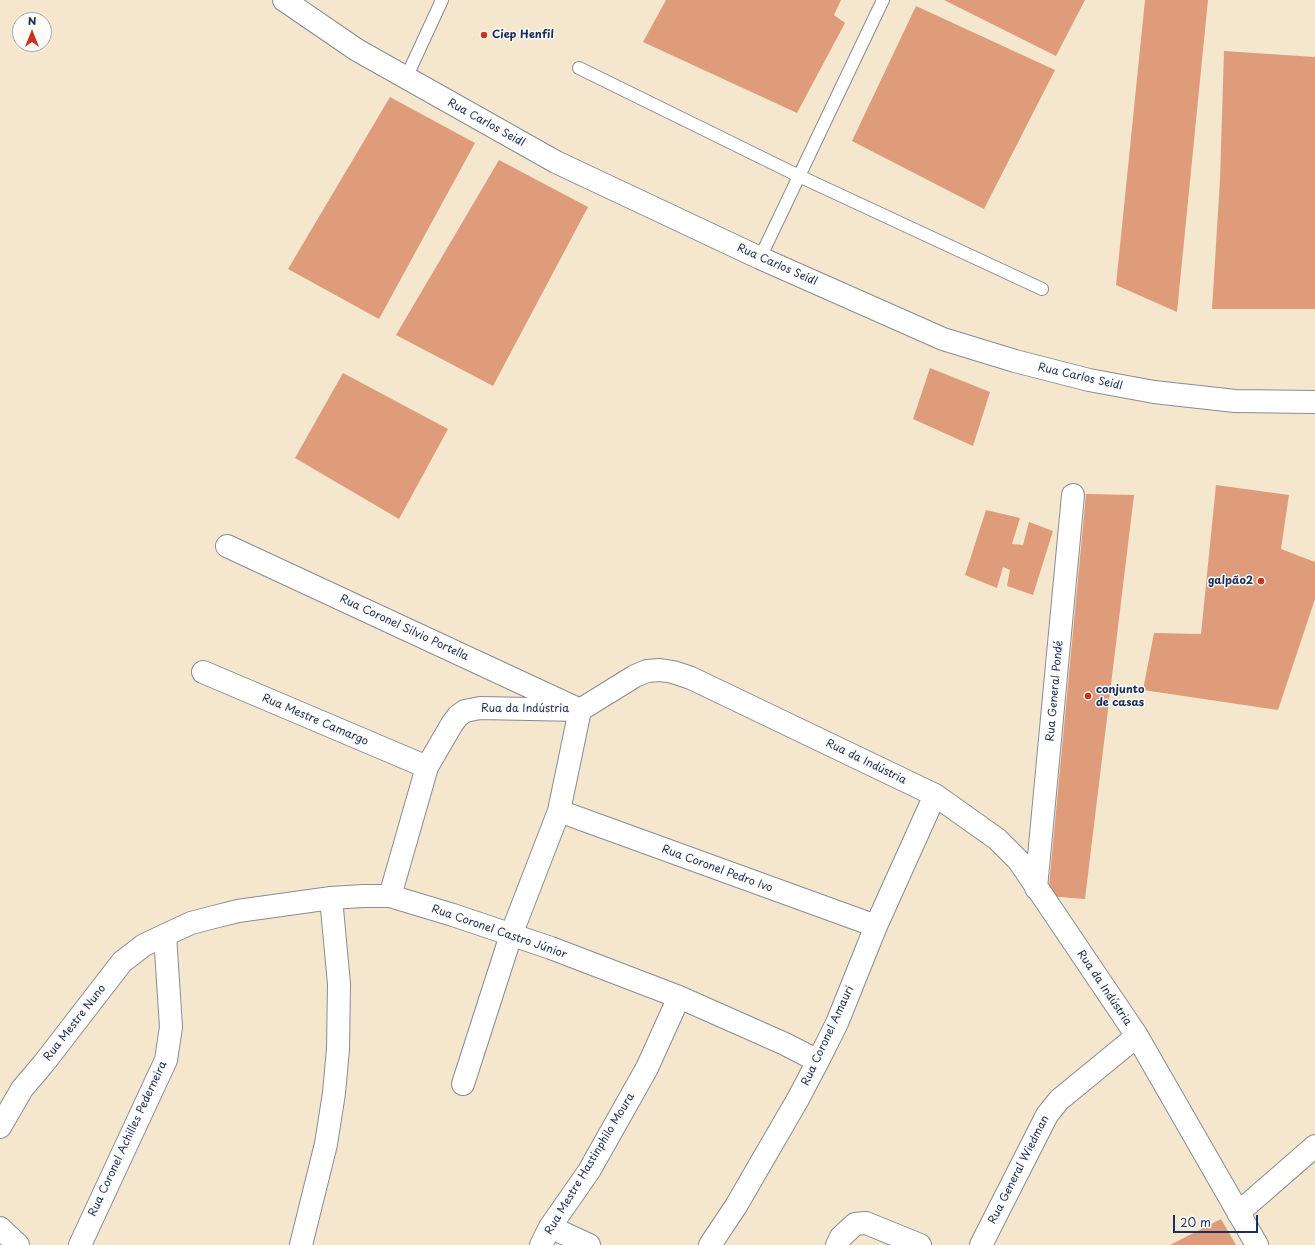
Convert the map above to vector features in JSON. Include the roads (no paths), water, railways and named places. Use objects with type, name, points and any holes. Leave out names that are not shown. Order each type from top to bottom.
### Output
[{"type":"street","name":"Rua Carlos Seidl","points":[[284,0],[357,50],[556,162],[760,258],[943,339],[1060,373],[1154,392],[1235,401],[1315,402]]},
{"type":"street","name":"Rua General Pondé","points":[[1036,888],[1073,494]]},
{"type":"street","name":"Rua Coronel Silvio Portella","points":[[227,546],[580,710]]},
{"type":"street","name":"Rua da Indústria","points":[[390,896],[427,767],[458,716],[465,711],[480,708],[580,710],[635,676],[647,671],[660,670],[673,672],[691,678],[935,795],[997,839],[1019,861],[1137,1036],[1256,1245]]},
{"type":"street","name":"Rua Mestre Camargo","points":[[204,672],[427,767]]},
{"type":"street","points":[[463,1084],[511,935],[559,811],[580,710]]},
{"type":"street","name":"Rua Coronel Amauri","points":[[710,1245],[736,1206],[798,1099],[818,1061],[836,1023],[876,926],[935,795]]},
{"type":"street","name":"Rua Coronel Pedro Ivo","points":[[559,811],[876,926]]},
{"type":"street","name":"Rua Coronel Castro Júnior","points":[[165,935],[191,923],[238,911],[331,898],[390,896],[453,915],[551,948],[679,997],[785,1044],[818,1061]]},
{"type":"street","points":[[301,1245],[326,1144],[334,1093],[338,1050],[339,984],[331,898]]},
{"type":"street","name":"Rua Mestre Nuno","points":[[0,1127],[22,1089],[44,1063],[122,962],[144,945],[165,935]]},
{"type":"street","name":"Rua Coronel Achilles Pederneira","points":[[80,1245],[166,1060],[171,1027],[165,935]]},
{"type":"street","name":"Rua Mestre Hastinphilo Moura","points":[[546,1236],[588,1171],[647,1068],[679,997]]},
{"type":"street","name":"Rua General Wiedman","points":[[981,1245],[1047,1114],[1058,1100],[1137,1036]]},
{"type":"street","points":[[1238,1213],[1315,1146]]},
{"type":"street","points":[[837,1245],[841,1237],[855,1224],[866,1223],[920,1245]]},
{"type":"street","points":[[0,1228],[18,1245]]},
{"type":"street","points":[[546,1236],[589,1245]]},
{"type":"lane","points":[[406,78],[442,0]]},
{"type":"lane","points":[[760,258],[883,0]]},
{"type":"lane","points":[[579,68],[799,176],[1042,289]]},
{"type":"place","name":"Ciep Henfil","points":[[484,35]]},
{"type":"place","name":"galpão2","points":[[1261,581]]},
{"type":"place","name":"conjunto de casas","points":[[1088,696]]}]
